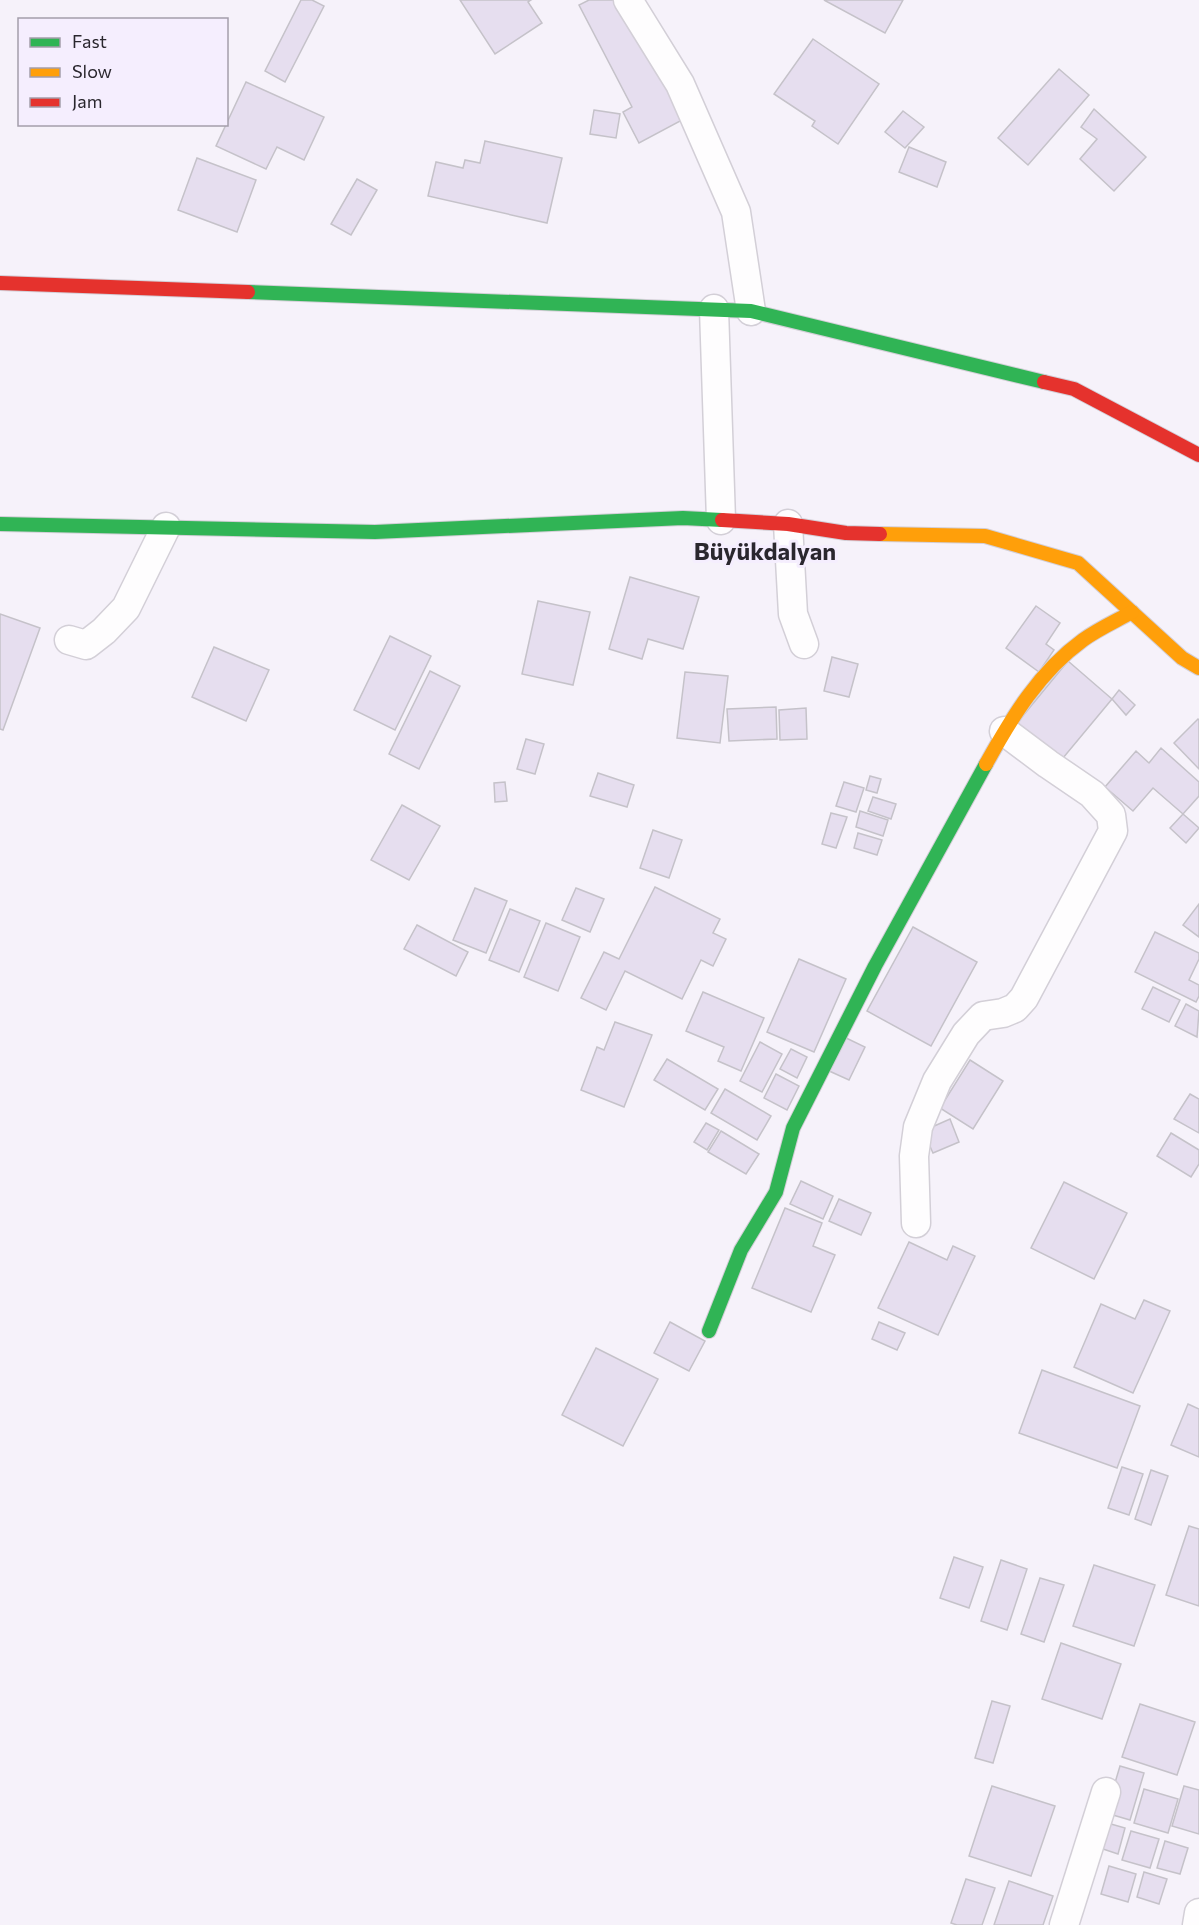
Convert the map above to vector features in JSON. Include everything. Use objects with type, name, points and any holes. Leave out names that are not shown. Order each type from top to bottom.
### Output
[{"type":"street","points":[[628,0],[680,84],[736,212],[751,311]]},
{"type":"street","points":[[0,283],[751,311],[1074,389],[1199,455]]},
{"type":"street","points":[[714,309],[721,520]]},
{"type":"street","points":[[0,524],[375,532],[683,518],[788,524],[846,533],[985,536],[1078,563],[1182,658],[1199,668]]},
{"type":"street","points":[[788,524],[793,614],[804,644]]},
{"type":"street","points":[[69,640],[86,645],[104,631],[126,608],[166,527]]},
{"type":"street","points":[[709,1331],[741,1250],[776,1192],[793,1128],[875,966],[1004,731],[1023,699],[1056,662],[1084,639],[1131,612]]},
{"type":"street","points":[[915,1223],[914,1156],[918,1127],[937,1081],[966,1034],[983,1016],[1015,1008],[1024,998],[1113,831],[1111,815],[1092,794],[1004,731]]},
{"type":"street","points":[[1065,1925],[1106,1792]]},
{"type":"street","points":[[1197,1925],[1199,1913]]},
{"type":"building","points":[[301,0],[312,0],[324,6],[285,82],[265,71]]},
{"type":"building","points":[[460,0],[531,0],[528,2],[542,23],[495,54]]},
{"type":"building","points":[[589,0],[621,0],[684,119],[639,143],[623,112],[632,107],[579,5]]},
{"type":"building","points":[[824,0],[903,0],[885,33]]},
{"type":"building","points":[[813,39],[879,84],[838,144],[812,126],[815,121],[774,94]]},
{"type":"building","points":[[1059,69],[1089,95],[1028,165],[998,138]]},
{"type":"building","points":[[246,82],[324,117],[304,160],[277,147],[266,169],[216,146],[225,126],[228,126],[228,120]]},
{"type":"building","points":[[1094,109],[1146,157],[1114,191],[1080,159],[1097,139],[1081,127]]},
{"type":"building","points":[[594,110],[620,114],[616,138],[590,134]]},
{"type":"building","points":[[903,111],[924,127],[905,148],[885,132]]},
{"type":"building","points":[[485,141],[562,158],[547,223],[428,196],[436,162],[463,168],[465,160],[480,163]]},
{"type":"building","points":[[909,147],[946,162],[937,187],[899,172]]},
{"type":"building","points":[[197,158],[256,180],[237,232],[178,210]]},
{"type":"building","points":[[357,179],[377,190],[351,235],[331,224]]},
{"type":"building","points":[[630,577],[699,597],[683,649],[648,639],[642,659],[609,649]]},
{"type":"building","points":[[538,601],[590,612],[573,685],[522,674]]},
{"type":"building","points":[[1036,606],[1060,623],[1046,644],[1054,650],[1039,672],[1006,648]]},
{"type":"building","points":[[0,614],[40,628],[3,730],[0,729]]},
{"type":"building","points":[[390,636],[431,656],[395,730],[354,710]]},
{"type":"building","points":[[214,647],[269,670],[246,721],[192,697]]},
{"type":"building","points":[[832,657],[858,664],[849,697],[824,691]]},
{"type":"building","points":[[1068,661],[1112,699],[1063,758],[1017,723]]},
{"type":"building","points":[[430,671],[460,686],[419,769],[389,754]]},
{"type":"building","points":[[685,672],[728,676],[720,743],[677,738]]},
{"type":"building","points":[[1119,690],[1135,705],[1126,715],[1112,699]]},
{"type":"building","points":[[776,707],[777,739],[729,741],[727,709]]},
{"type":"building","points":[[806,708],[807,739],[780,740],[779,710]]},
{"type":"building","points":[[1199,720],[1199,769],[1174,743]]},
{"type":"building","points":[[526,739],[544,744],[535,774],[517,769]]},
{"type":"building","points":[[1161,748],[1199,782],[1199,796],[1183,814],[1153,788],[1133,811],[1105,787],[1136,751],[1149,763]]},
{"type":"building","points":[[598,773],[634,785],[627,807],[590,796]]},
{"type":"building","points":[[870,776],[881,779],[877,793],[866,790]]},
{"type":"building","points":[[505,782],[507,801],[495,802],[494,783]]},
{"type":"building","points":[[844,782],[864,788],[856,812],[836,806]]},
{"type":"building","points":[[873,797],[896,804],[891,819],[868,811]]},
{"type":"building","points":[[402,805],[440,826],[409,880],[371,860]]},
{"type":"building","points":[[860,811],[888,820],[883,836],[856,827]]},
{"type":"building","points":[[831,813],[847,817],[836,848],[822,844]]},
{"type":"building","points":[[1183,814],[1199,828],[1186,843],[1170,828]]},
{"type":"building","points":[[653,830],[682,840],[669,878],[640,868]]},
{"type":"building","points":[[858,833],[882,840],[877,855],[854,848]]},
{"type":"building","points":[[655,887],[720,919],[713,933],[726,939],[713,966],[701,960],[682,999],[625,971],[606,1010],[581,998],[604,952],[619,959]]},
{"type":"building","points":[[475,888],[507,901],[486,953],[453,940]]},
{"type":"building","points":[[576,888],[604,899],[590,932],[562,920]]},
{"type":"building","points":[[1199,904],[1199,937],[1183,925]]},
{"type":"building","points":[[510,909],[540,921],[519,972],[489,960]]},
{"type":"building","points":[[546,923],[580,937],[558,991],[524,977]]},
{"type":"building","points":[[417,925],[468,952],[456,976],[404,949]]},
{"type":"building","points":[[913,927],[977,962],[931,1046],[867,1011]]},
{"type":"building","points":[[1155,932],[1199,953],[1199,959],[1189,980],[1199,985],[1199,996],[1196,1002],[1135,972]]},
{"type":"building","points":[[799,959],[846,979],[814,1052],[767,1032]]},
{"type":"building","points":[[1153,987],[1180,1000],[1169,1022],[1142,1009]]},
{"type":"building","points":[[703,992],[764,1018],[741,1071],[718,1061],[724,1047],[686,1031]]},
{"type":"building","points":[[1186,1004],[1199,1011],[1197,1037],[1175,1026]]},
{"type":"building","points":[[615,1022],[652,1035],[624,1107],[581,1090],[597,1047],[604,1050]]},
{"type":"building","points":[[842,1036],[865,1047],[849,1080],[827,1070]]},
{"type":"building","points":[[760,1042],[782,1054],[762,1092],[740,1081]]},
{"type":"building","points":[[791,1049],[807,1057],[797,1078],[780,1069]]},
{"type":"building","points":[[667,1059],[718,1089],[705,1110],[654,1080]]},
{"type":"building","points":[[970,1060],[1003,1081],[973,1129],[940,1108]]},
{"type":"building","points":[[776,1074],[799,1086],[787,1110],[764,1098]]},
{"type":"building","points":[[725,1089],[771,1116],[757,1140],[711,1113]]},
{"type":"building","points":[[1190,1094],[1199,1099],[1199,1133],[1174,1119]]},
{"type":"building","points":[[950,1119],[959,1142],[933,1153],[923,1131]]},
{"type":"building","points":[[706,1123],[719,1130],[707,1150],[694,1142]]},
{"type":"building","points":[[721,1131],[759,1154],[746,1174],[708,1152]]},
{"type":"building","points":[[1171,1133],[1199,1150],[1199,1164],[1191,1177],[1157,1156]]},
{"type":"building","points":[[801,1181],[833,1196],[823,1219],[790,1204]]},
{"type":"building","points":[[1064,1182],[1127,1213],[1094,1279],[1031,1248]]},
{"type":"building","points":[[839,1199],[871,1213],[861,1235],[829,1221]]},
{"type":"building","points":[[785,1208],[822,1223],[813,1246],[835,1255],[811,1312],[752,1288]]},
{"type":"building","points":[[909,1242],[947,1260],[953,1246],[975,1256],[938,1335],[878,1308]]},
{"type":"building","points":[[1144,1300],[1170,1311],[1133,1393],[1074,1367],[1101,1304],[1135,1319]]},
{"type":"building","points":[[670,1322],[705,1341],[689,1371],[654,1353]]},
{"type":"building","points":[[879,1322],[905,1333],[897,1350],[872,1339]]},
{"type":"building","points":[[596,1348],[658,1379],[623,1446],[562,1415]]},
{"type":"building","points":[[1042,1370],[1140,1406],[1117,1468],[1019,1433]]},
{"type":"building","points":[[1188,1404],[1199,1409],[1199,1457],[1171,1445]]},
{"type":"building","points":[[1122,1467],[1143,1474],[1129,1515],[1108,1508]]},
{"type":"building","points":[[1151,1470],[1168,1476],[1151,1525],[1135,1519]]},
{"type":"building","points":[[1189,1526],[1199,1529],[1199,1606],[1166,1595]]},
{"type":"building","points":[[954,1557],[983,1567],[969,1608],[940,1598]]},
{"type":"building","points":[[1001,1560],[1027,1569],[1007,1630],[981,1621]]},
{"type":"building","points":[[1094,1565],[1155,1585],[1134,1646],[1073,1626]]},
{"type":"building","points":[[1040,1578],[1064,1585],[1044,1642],[1021,1634]]},
{"type":"building","points":[[1061,1643],[1121,1664],[1102,1719],[1042,1699]]},
{"type":"building","points":[[992,1701],[1010,1706],[993,1763],[975,1758]]},
{"type":"building","points":[[1140,1704],[1195,1722],[1177,1775],[1122,1757]]},
{"type":"building","points":[[1120,1766],[1144,1773],[1130,1820],[1106,1813]]},
{"type":"building","points":[[992,1786],[1055,1806],[1031,1876],[969,1856]]},
{"type":"building","points":[[1184,1786],[1199,1790],[1199,1834],[1172,1826]]},
{"type":"building","points":[[1144,1789],[1178,1799],[1168,1833],[1134,1823]]},
{"type":"building","points":[[1104,1822],[1125,1828],[1118,1854],[1097,1847]]},
{"type":"building","points":[[1131,1831],[1159,1839],[1150,1868],[1122,1860]]},
{"type":"building","points":[[1165,1841],[1188,1848],[1180,1874],[1157,1868]]},
{"type":"building","points":[[1109,1866],[1136,1874],[1128,1902],[1101,1894]]},
{"type":"building","points":[[1144,1872],[1167,1879],[1159,1904],[1137,1897]]},
{"type":"building","points":[[966,1879],[995,1888],[982,1925],[951,1923]]},
{"type":"building","points":[[1009,1881],[1053,1896],[1043,1925],[994,1925]]},
{"type":"traffic: fast","points":[[248,292],[751,311],[1044,382]]},
{"type":"traffic: fast","points":[[0,524],[375,532],[683,518],[722,520]]},
{"type":"traffic: fast","points":[[709,1331],[741,1250],[776,1192],[793,1128],[875,966],[986,764]]},
{"type":"traffic: slow","points":[[880,534],[985,536],[1078,563],[1182,658],[1199,668]]},
{"type":"traffic: slow","points":[[986,764],[1028,696],[1053,666],[1089,636],[1132,612]]},
{"type":"traffic: jam","points":[[0,283],[248,292]]},
{"type":"traffic: jam","points":[[1044,382],[1074,389],[1199,455]]},
{"type":"traffic: jam","points":[[722,520],[788,524],[846,533],[880,534]]},
{"type":"district","name":"Büyükdalyan","points":[[765,552]]}]
